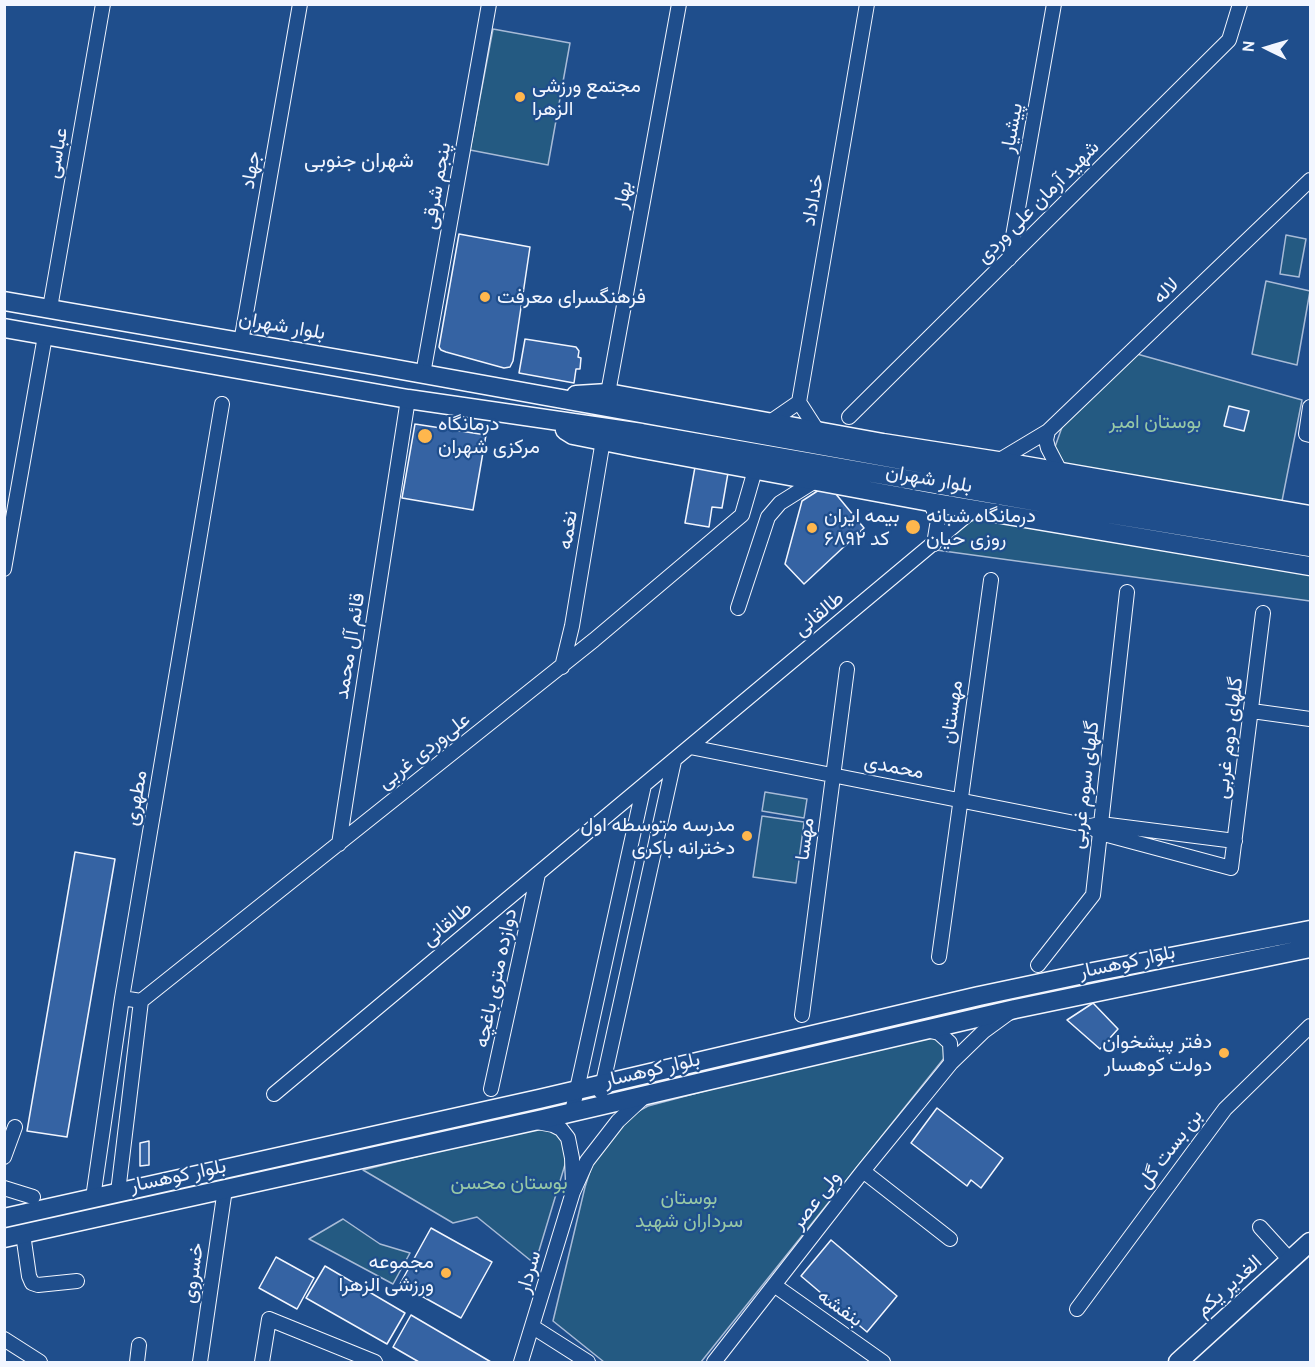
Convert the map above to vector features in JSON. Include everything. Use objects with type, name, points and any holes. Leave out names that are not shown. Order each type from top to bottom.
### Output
[{"type":"main road","name":"بلوار شهران","points":[[4,301],[1062,489],[1311,530]]},
{"type":"main road","name":"بلوار شهران","points":[[4,328],[408,399],[642,433],[1311,547]]},
{"type":"main road","name":"بلوار شهران","points":[[551,397],[608,393],[1311,515]]},
{"type":"main road","name":"بلوار شهران","points":[[545,419],[573,435],[603,441],[973,510],[1311,566]]},
{"type":"main road","name":"بلوار کوهسار","points":[[4,1218],[578,1090],[979,996],[1311,930]]},
{"type":"main road","name":"بلوار کوهسار","points":[[4,1238],[572,1112],[923,1029],[1311,948]]},
{"type":"main road","name":"الغدیر یکم","points":[[1178,1362],[1311,1242]]},
{"type":"street","name":"عباسی","points":[[50,309],[103,4]]},
{"type":"street","name":"جهاد","points":[[241,342],[300,4]]},
{"type":"street","name":"پنجم شرقی","points":[[423,374],[489,4]]},
{"type":"street","name":"بهار","points":[[608,393],[617,333],[679,4]]},
{"type":"street","name":"خداداد","points":[[801,406],[867,4]]},
{"type":"street","name":"پیشیار","points":[[1009,259],[1054,4]]},
{"type":"street","name":"شهید آرمان علی وردی","points":[[849,417],[1229,40],[1240,4]]},
{"type":"street","name":"لاله","points":[[998,461],[1048,431],[1311,180]]},
{"type":"street","points":[[4,569],[45,336]]},
{"type":"street","name":"قائم آل محمد","points":[[339,844],[408,399]]},
{"type":"street","name":"مطهری","points":[[93,1198],[122,999],[222,404]]},
{"type":"street","points":[[770,422],[801,406],[818,430]]},
{"type":"street","points":[[1308,435],[1311,407]]},
{"type":"street","points":[[1048,431],[1046,440],[1048,448],[1061,473]]},
{"type":"street","name":"نغمه","points":[[561,667],[572,626],[603,441]]},
{"type":"street","points":[[755,470],[742,515],[764,528]]},
{"type":"street","points":[[738,608],[764,528],[774,508],[815,481]]},
{"type":"street","points":[[930,502],[938,520],[934,544]]},
{"type":"street","name":"طالقانی","points":[[274,1094],[973,510]]},
{"type":"street","name":"علی‌وردی غربی","points":[[141,1001],[561,667],[742,515]]},
{"type":"street","name":"مهستان","points":[[939,957],[991,580]]},
{"type":"street","name":"گلهای سوم غربی","points":[[1038,965],[1093,895],[1097,827],[1127,592]]},
{"type":"street","name":"گلهای دوم غربی","points":[[1097,827],[1231,868],[1263,613]]},
{"type":"street","points":[[572,626],[594,640]]},
{"type":"street","name":"مهسا","points":[[802,1015],[847,669]]},
{"type":"street","points":[[1252,711],[1311,719]]},
{"type":"street","name":"محمدی","points":[[690,747],[1097,827]]},
{"type":"street","points":[[597,1105],[674,761]]},
{"type":"street","points":[[572,1112],[644,785]]},
{"type":"street","points":[[1097,827],[1235,841]]},
{"type":"street","name":"دوازده متری باغچه","points":[[491,1089],[538,874]]},
{"type":"street","points":[[118,1192],[141,1001],[122,999]]},
{"type":"street","name":"ولی عصر","points":[[716,1361],[863,1171],[951,1063],[984,1031],[1015,1009]]},
{"type":"street","name":"بن بست گل","points":[[1077,1309],[1225,1109],[1311,1026]]},
{"type":"street","points":[[923,1029],[939,1033],[950,1043],[951,1063]]},
{"type":"street","name":"سردار","points":[[520,1362],[533,1327],[573,1192],[587,1161],[618,1121],[648,1094]]},
{"type":"street","name":"سردار","points":[[532,1121],[553,1125],[561,1129],[568,1138],[572,1158],[573,1192]]},
{"type":"street","points":[[4,1157],[15,1127]]},
{"type":"street","points":[[863,1171],[950,1239]]},
{"type":"street","points":[[4,1188],[33,1197]]},
{"type":"street","name":"خسروی","points":[[200,1362],[225,1189]]},
{"type":"street","points":[[1260,1227],[1290,1260]]},
{"type":"street","points":[[23,1234],[32,1283],[38,1285],[77,1281]]},
{"type":"street","name":"بنفشه","points":[[774,1285],[883,1362]]},
{"type":"street","points":[[262,1362],[269,1319],[375,1362]]},
{"type":"street","points":[[533,1327],[588,1362]]},
{"type":"street","points":[[4,1339],[40,1362]]},
{"type":"street","points":[[137,1362],[139,1345]]},
{"type":"green space","name":"مجتمع ورزشی الزهرا","points":[[493,29],[570,43],[548,165],[470,150]]},
{"type":"green space","points":[[1286,235],[1306,239],[1299,277],[1280,274]]},
{"type":"green space","points":[[1266,281],[1310,291],[1297,365],[1252,354]]},
{"type":"green space","name":"بوستان امیر","points":[[1137,354],[1302,400],[1281,506],[1075,469],[1060,463],[1055,447],[1062,427]]},
{"type":"green space","points":[[981,517],[1310,572],[1310,601],[936,550],[965,524]]},
{"type":"green space","points":[[765,792],[807,799],[804,818],[762,811]]},
{"type":"green space","points":[[762,816],[804,822],[796,883],[753,877]]},
{"type":"green space","name":"بوستان سرداران شهید","points":[[937,1037],[946,1048],[945,1057],[701,1362],[604,1362],[553,1321],[592,1165],[604,1146],[633,1114],[648,1106],[852,1052]]},
{"type":"green space","name":"بوستان محسن","points":[[540,1126],[560,1133],[567,1158],[535,1264],[477,1217],[453,1223],[363,1170]]},
{"type":"green space","points":[[343,1219],[380,1244],[410,1253],[393,1284],[309,1239]]},
{"type":"building","name":"فرهنگسرای معرفت","points":[[459,234],[530,247],[513,361],[510,367],[504,368],[446,352],[439,347]]},
{"type":"building","points":[[525,339],[576,347],[579,351],[578,357],[581,358],[580,369],[576,369],[574,383],[519,373]]},
{"type":"building","points":[[1229,406],[1249,411],[1244,431],[1224,426]]},
{"type":"building","points":[[415,424],[486,435],[473,510],[402,498]]},
{"type":"building","points":[[695,467],[728,473],[722,508],[712,507],[709,527],[685,523]]},
{"type":"building","points":[[819,490],[835,493],[864,528],[804,584],[785,564],[802,501]]},
{"type":"building","points":[[75,852],[115,859],[67,1137],[27,1131]]},
{"type":"building","points":[[1093,1003],[1118,1029],[1100,1049],[1067,1020]]},
{"type":"building","points":[[937,1108],[1003,1158],[981,1188],[971,1180],[967,1186],[911,1143]]},
{"type":"building","points":[[149,1141],[149,1165],[140,1166],[140,1143]]},
{"type":"building","name":"مجموعه ورزشی الزهرا","points":[[431,1228],[492,1262],[461,1318],[400,1284]]},
{"type":"building","points":[[831,1240],[897,1296],[867,1332],[801,1276]]},
{"type":"building","points":[[276,1257],[314,1278],[297,1309],[259,1288]]},
{"type":"building","points":[[325,1266],[405,1313],[387,1344],[306,1298]]},
{"type":"building","points":[[411,1315],[491,1362],[419,1362],[393,1347]]},
{"type":"place","name":"مجتمع ورزشی الزهرا","points":[[520,97]]},
{"type":"place","name":"فرهنگسرای معرفت","points":[[485,297]]},
{"type":"place","name":"درمانگاه مرکزی شهران","points":[[425,436]]},
{"type":"place","name":"درمانگاه شبانه روزی حیان","points":[[913,527]]},
{"type":"place","name":"بیمه ایران کد ۶۸۹۲","points":[[812,528]]},
{"type":"place","name":"مدرسه متوسطه اول دخترانه باکری","points":[[747,836]]},
{"type":"place","name":"دفتر پیشخوان دولت کوهسار","points":[[1224,1053]]},
{"type":"place","name":"مجموعه ورزشی الزهرا","points":[[446,1273]]},
{"type":"district","name":"شهران جنوبی","points":[[359,161]]}]
